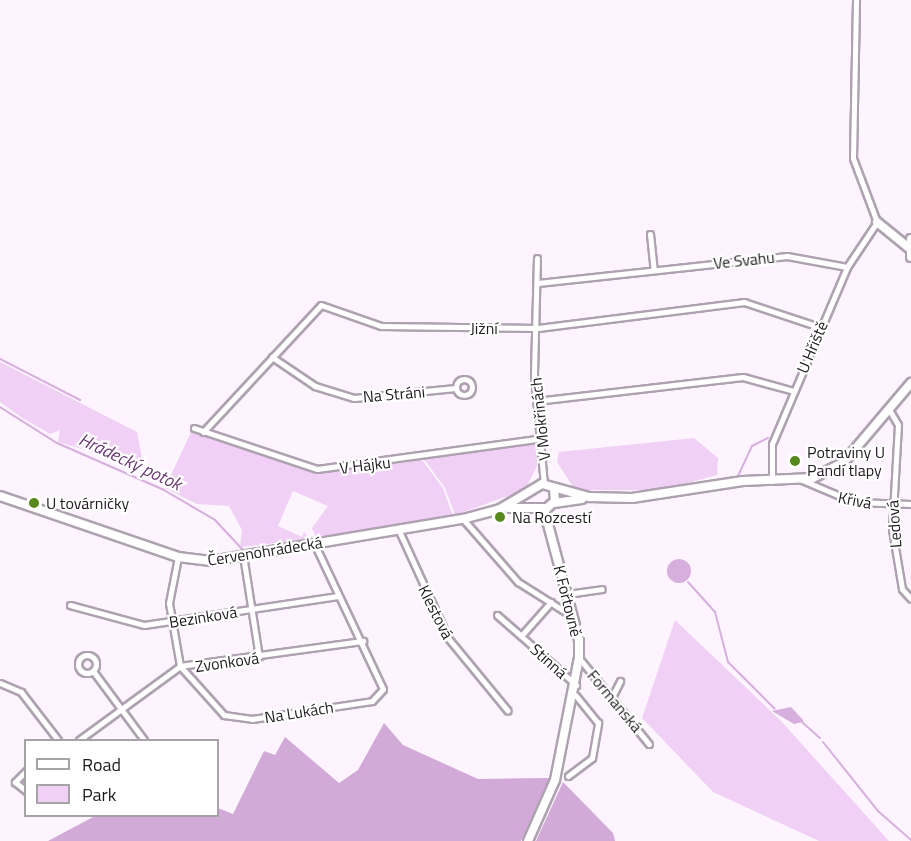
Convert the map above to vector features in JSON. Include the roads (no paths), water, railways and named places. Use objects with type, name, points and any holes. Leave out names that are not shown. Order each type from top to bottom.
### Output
[{"type":"street","points":[[856,0],[852,158],[877,222],[910,252]]},
{"type":"street","name":"U Hřiště","points":[[772,481],[772,444],[819,327],[847,267],[877,222]]},
{"type":"street","points":[[650,234],[654,270]]},
{"type":"street","points":[[910,252],[911,239]]},
{"type":"street","name":"Ve Svahu","points":[[538,283],[787,256],[847,267]]},
{"type":"street","name":"V Mokřinách","points":[[537,258],[536,401],[542,438],[544,484]]},
{"type":"street","name":"Jižní","points":[[203,432],[306,317],[324,305],[381,326],[538,328],[733,302],[819,327]]},
{"type":"street","name":"Na Stráni","points":[[272,357],[315,386],[354,398],[456,388]]},
{"type":"street","points":[[536,401],[743,377],[794,391]]},
{"type":"street","points":[[589,497],[554,490],[544,484],[531,492],[536,506],[544,509],[554,502],[589,497],[649,497],[772,481],[802,480],[844,462],[911,384]]},
{"type":"street","name":"Ledová","points":[[890,411],[898,425],[891,503],[901,582],[911,599]]},
{"type":"street","name":"V Hájku","points":[[194,429],[317,469],[542,438]]},
{"type":"street","name":"Křivá","points":[[802,480],[836,497],[911,504]]},
{"type":"street","points":[[554,490],[554,502]]},
{"type":"street","name":"Červenohrádecká","points":[[500,509],[531,492]]},
{"type":"street","name":"Červenohrádecká","points":[[0,496],[178,557],[203,561],[243,553],[400,533],[500,509],[536,506]]},
{"type":"street","name":"K Fořtovně","points":[[528,841],[555,780],[576,690],[579,658],[573,616],[544,509]]},
{"type":"street","points":[[463,519],[518,582],[573,616]]},
{"type":"street","name":"Klestová","points":[[400,533],[448,638],[508,711]]},
{"type":"street","name":"Na Lukách","points":[[180,666],[224,715],[252,719],[377,698],[383,682],[338,596],[314,543]]},
{"type":"street","points":[[243,553],[259,657]]},
{"type":"street","points":[[178,557],[170,588],[172,621],[180,666]]},
{"type":"street","points":[[567,594],[602,589]]},
{"type":"street","name":"Bezinková","points":[[70,605],[139,625],[338,596]]},
{"type":"street","name":"Stinná","points":[[521,636],[551,602]]},
{"type":"street","name":"Stinná","points":[[497,615],[576,690]]},
{"type":"street","name":"Zvonková","points":[[82,739],[180,666],[363,641]]},
{"type":"street","name":"Formanská","points":[[579,658],[649,744]]},
{"type":"street","points":[[93,671],[143,739]]},
{"type":"street","points":[[612,697],[620,681]]},
{"type":"street","points":[[0,683],[21,692],[56,739]]},
{"type":"street","points":[[568,776],[592,758],[598,723],[576,690]]},
{"type":"street","points":[[24,773],[15,782],[24,789]]},
{"type":"waterway","points":[[0,359],[80,400]]},
{"type":"waterway","name":"Hrádecký potok","points":[[0,407],[57,443],[164,490],[215,520],[242,549]]},
{"type":"waterway","points":[[738,476],[752,446],[768,438]]},
{"type":"waterway","points":[[688,582],[715,612],[728,662],[775,709]]},
{"type":"waterway","points":[[802,722],[820,738]]},
{"type":"waterway","points":[[823,742],[878,811],[911,840]]},
{"type":"place","name":"Potraviny U Pandí tlapy","points":[[795,461]]},
{"type":"place","name":"U továrničky","points":[[34,503]]},
{"type":"place","name":"Na Rozcestí","points":[[500,517]]}]
